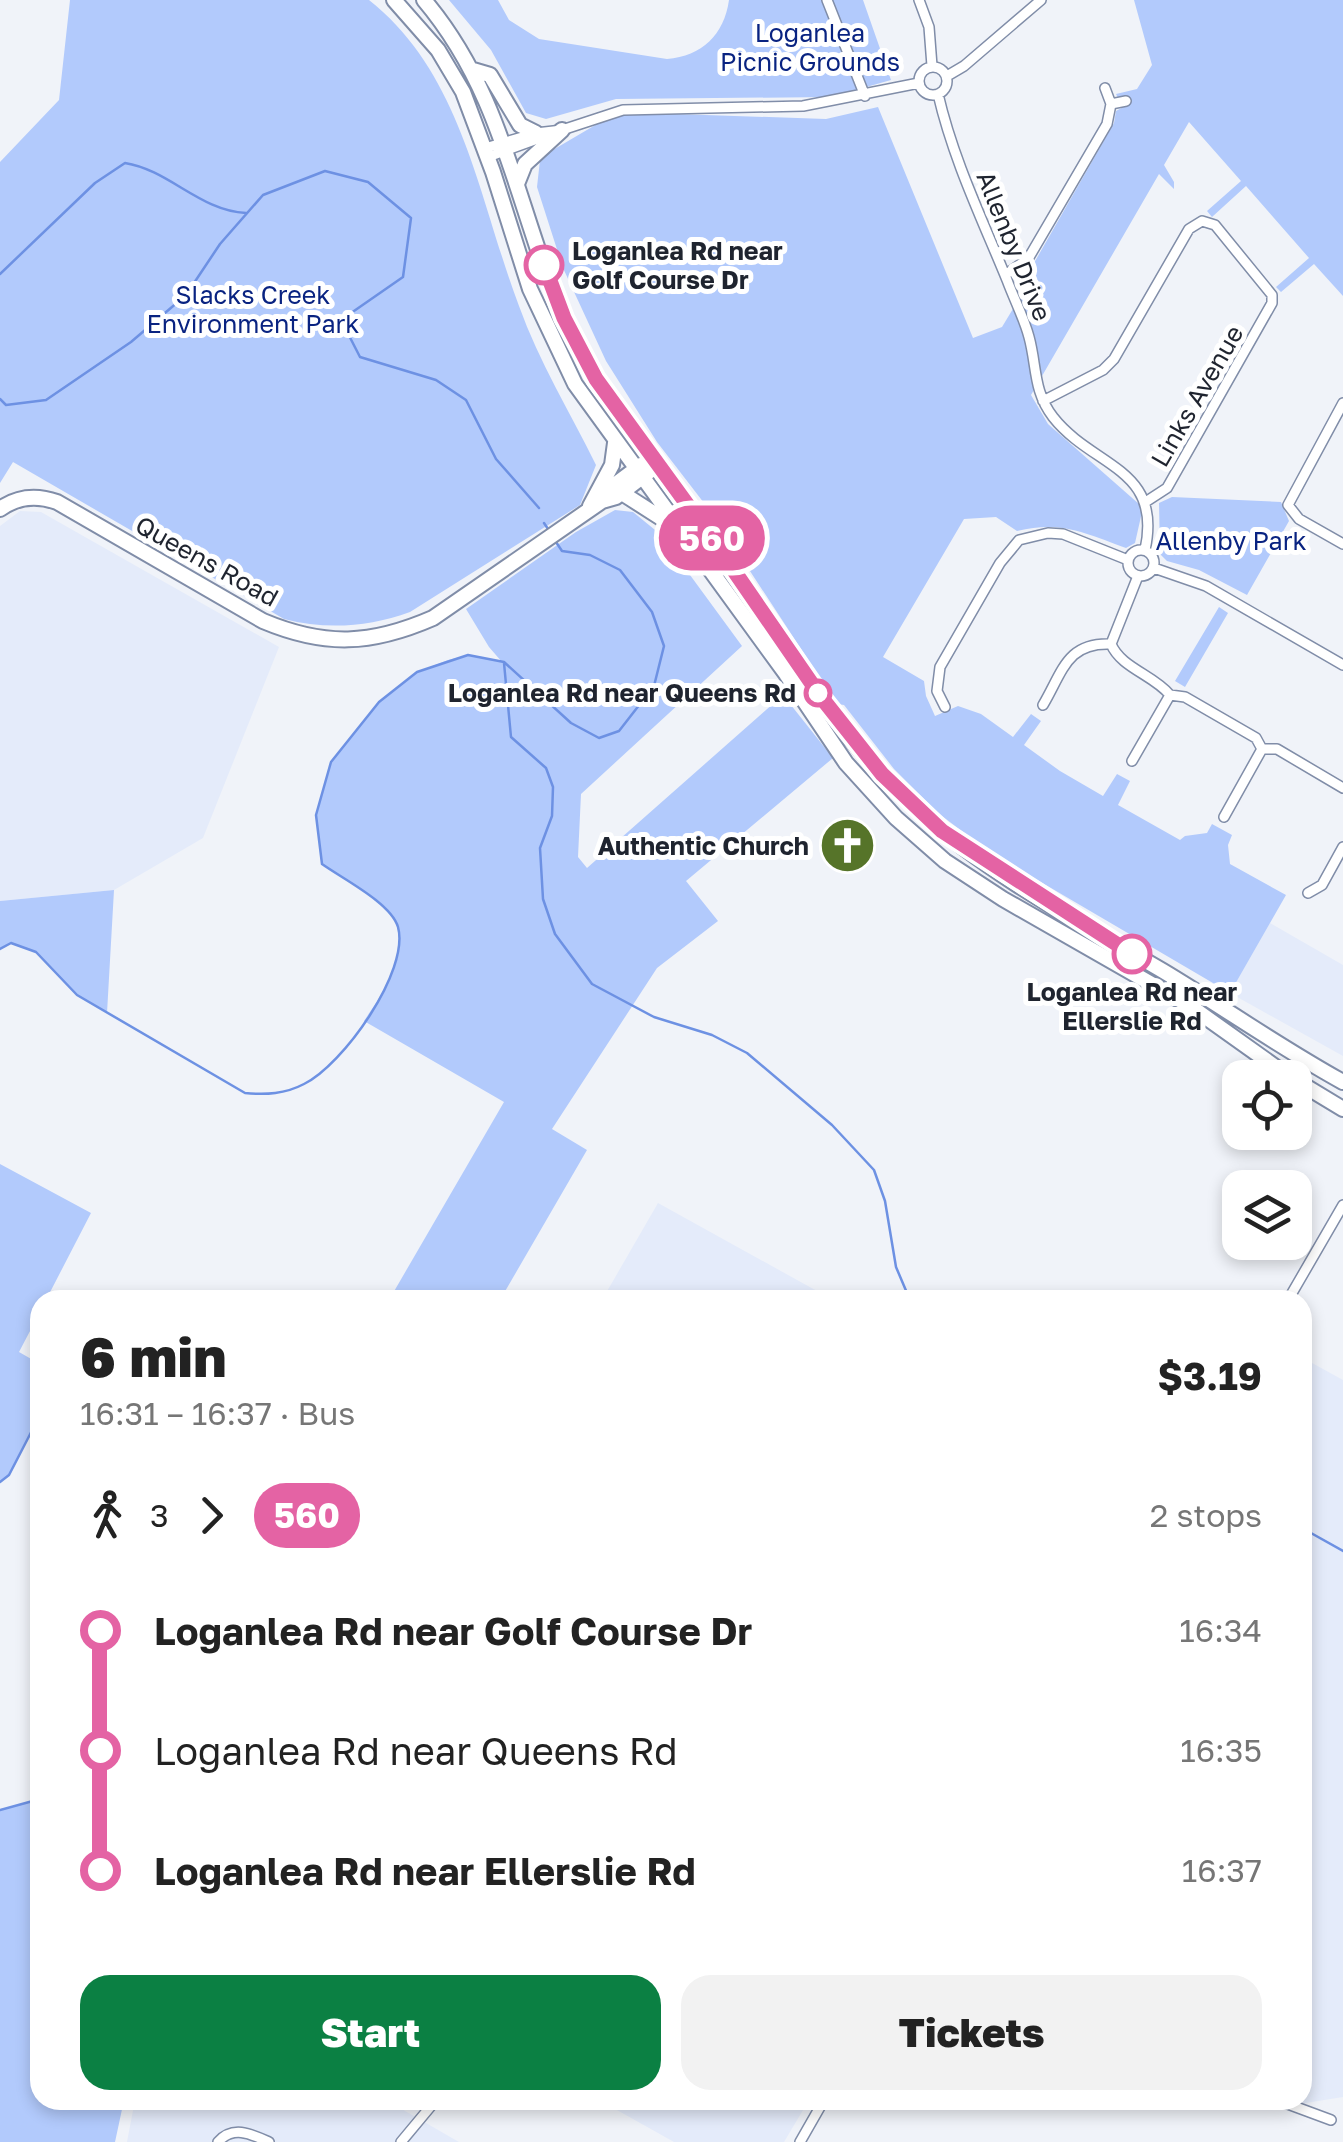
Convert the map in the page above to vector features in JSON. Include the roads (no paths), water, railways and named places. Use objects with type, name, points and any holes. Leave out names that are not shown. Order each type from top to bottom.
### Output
[{"type":"main road","points":[[394,0],[444,60],[463,92],[487,153],[530,290],[574,384],[786,674],[846,763],[920,840],[988,890],[1190,1006],[1266,1060]]},
{"type":"main road","points":[[424,0],[473,70],[551,285],[581,352],[614,406],[834,715],[895,789],[942,831],[1035,893],[1339,1077]]},
{"type":"main road","points":[[473,70],[490,75],[514,116],[527,130],[536,133]]},
{"type":"main road","points":[[517,184],[524,164],[558,131]]},
{"type":"main road","points":[[581,515],[612,465],[615,443]]},
{"type":"main road","name":"Queens Road","points":[[602,501],[609,488],[655,461]]},
{"type":"main road","name":"Queens Road","points":[[0,509],[30,497],[57,502],[263,621],[292,633],[350,640],[408,629],[456,603],[602,501],[622,493],[639,473]]},
{"type":"main road","points":[[622,493],[641,502],[684,535]]},
{"type":"main road","points":[[1312,1090],[1343,1109]]},
{"type":"street","points":[[828,0],[865,96]]},
{"type":"street","points":[[919,0],[929,28],[932,66]]},
{"type":"street","points":[[946,76],[964,66],[1041,0]]},
{"type":"street","points":[[932,66],[941,68],[946,76],[945,89],[938,94],[926,93],[919,83],[921,74],[932,66]]},
{"type":"street","points":[[504,147],[542,140],[623,110],[803,106],[919,83]]},
{"type":"street","points":[[1005,275],[1028,259],[1107,124],[1111,104],[1105,88]]},
{"type":"street","name":"Allenby Drive","points":[[938,94],[947,134],[1030,338],[1034,381],[1043,401],[1055,419],[1129,480],[1147,501]]},
{"type":"street","points":[[1111,104],[1126,101]]},
{"type":"street","points":[[487,153],[536,133],[558,131]]},
{"type":"street","name":"Links Avenue","points":[[1043,401],[1103,370],[1114,359],[1189,229],[1202,221],[1214,225],[1272,295],[1272,304],[1166,488],[1147,501]]},
{"type":"street","points":[[1343,403],[1288,504],[1299,519],[1343,544]]},
{"type":"street","points":[[1145,550],[1150,513],[1147,501]]},
{"type":"street","points":[[945,708],[937,691],[940,667],[1000,563],[1018,540],[1063,534],[1128,560]]},
{"type":"street","points":[[1145,550],[1154,559],[1154,568],[1146,576],[1138,576],[1131,572],[1128,560],[1132,552],[1145,550]]},
{"type":"street","points":[[1154,568],[1206,586],[1343,665]]},
{"type":"street","points":[[1138,576],[1111,644],[1118,657],[1161,684],[1170,696],[1185,697],[1256,738],[1262,749]]},
{"type":"street","points":[[1043,704],[1073,653],[1092,643],[1111,644]]},
{"type":"street","points":[[1132,761],[1170,696]]},
{"type":"street","points":[[1262,749],[1277,750],[1343,788]]},
{"type":"street","points":[[1224,816],[1262,749]]},
{"type":"street","points":[[1308,893],[1322,885],[1343,847]]},
{"type":"street","points":[[1294,1290],[1343,1204]]},
{"type":"street","points":[[400,2142],[427,2110]]},
{"type":"street","points":[[800,2142],[818,2110]]},
{"type":"street","points":[[1304,2110],[1331,2120]]},
{"type":"street","points":[[218,2142],[224,2136],[244,2131],[268,2142]]},
{"type":"waterway","points":[[0,274],[95,183],[125,163],[156,173],[214,205],[246,213]]},
{"type":"waterway","points":[[0,399],[6,405],[46,400],[131,342],[186,295],[220,244],[263,195],[325,171],[368,182],[411,218],[403,277],[341,320],[360,357],[436,380],[466,400],[496,459],[539,508]]},
{"type":"waterway","points":[[544,523],[550,532]]},
{"type":"waterway","points":[[0,949],[11,943],[36,952],[77,995],[245,1093],[290,1090],[320,1074],[370,1015],[384,991],[399,946],[398,927],[386,909],[322,864],[316,815],[331,762],[379,702],[417,672],[468,655],[504,662],[571,723],[599,738],[619,731],[654,686],[664,646],[652,612],[620,570],[590,555],[562,551],[554,539]]},
{"type":"waterway","points":[[504,663],[511,737],[546,768],[553,787],[552,816],[540,848],[543,899],[555,934],[592,984],[654,1017],[712,1035],[747,1053],[832,1125],[874,1170],[885,1201],[896,1267],[906,1290]]},
{"type":"waterway","points":[[0,1482],[9,1475],[30,1434]]},
{"type":"waterway","points":[[1312,1534],[1343,1551]]},
{"type":"waterway","points":[[0,1810],[30,1802]]},
{"type":"place","name":"Loganlea Rd near Golf Course Dr","points":[[544,265]]},
{"type":"place","name":"Loganlea Rd near Queens Rd","points":[[818,693]]},
{"type":"place","name":"Authentic Church","points":[[848,846]]},
{"type":"place","name":"Loganlea Rd near Ellerslie Rd","points":[[1132,954]]},
{"type":"park label","name":"Loganlea Picnic Grounds","points":[[810,48]]},
{"type":"park label","name":"Slacks Creek Environment Park","points":[[253,310]]},
{"type":"park label","name":"Allenby Park","points":[[1231,541]]}]
